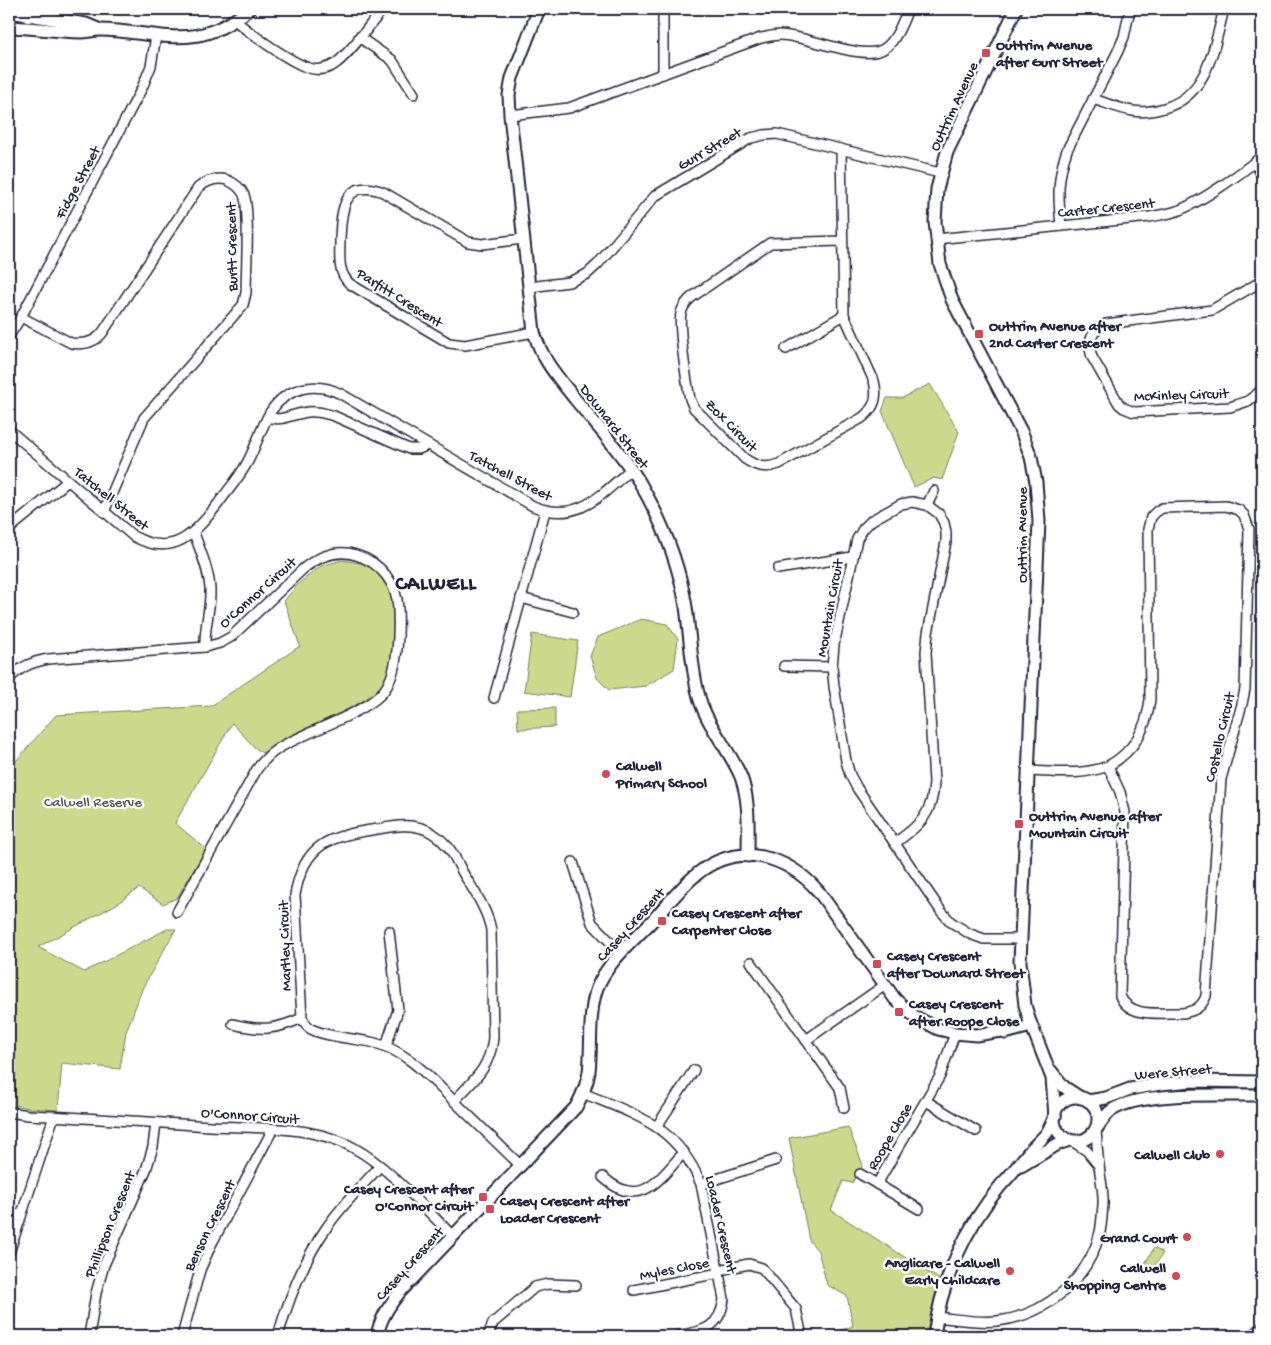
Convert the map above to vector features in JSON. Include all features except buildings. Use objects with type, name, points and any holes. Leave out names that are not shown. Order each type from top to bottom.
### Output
[{"type":"street","points":[[9,27],[82,32],[98,30],[180,37],[216,30],[235,20],[248,9]]},
{"type":"street","points":[[235,20],[245,29],[298,64],[314,69],[325,68],[335,64],[383,9]]},
{"type":"street","name":"Downard Street","points":[[539,9],[512,78],[509,95],[534,332],[538,346],[548,366],[631,469],[656,512],[676,562],[686,605],[698,695],[706,715],[740,775],[745,790],[748,856]]},
{"type":"street","points":[[663,9],[663,74]]},
{"type":"street","points":[[510,115],[570,108],[761,38],[774,35],[794,36],[862,53],[877,53],[885,49],[892,42],[908,9]]},
{"type":"street","name":"Outtrim Avenue","points":[[1016,9],[951,142],[940,173],[935,206],[936,239],[943,276],[952,300],[1022,432],[1031,457],[1036,482],[1039,521],[1021,977],[1030,1022],[1052,1078],[1055,1116]]},
{"type":"street","points":[[1061,226],[1058,195],[1061,167],[1067,150],[1124,38],[1130,9]]},
{"type":"street","points":[[1093,99],[1133,111],[1148,112],[1178,103],[1190,94],[1204,76],[1210,62],[1224,9]]},
{"type":"street","points":[[9,12],[25,12],[86,24],[98,30]]},
{"type":"street","name":"Fidge Street","points":[[9,336],[21,317],[146,81],[151,66],[156,36]]},
{"type":"street","points":[[359,38],[392,60],[414,94]]},
{"type":"street","name":"Gurr Street","points":[[529,288],[570,282],[587,274],[597,265],[655,196],[752,138],[777,134],[940,173]]},
{"type":"street","name":"Zox Circuit","points":[[841,149],[844,315],[874,381],[877,390],[874,404],[870,412],[862,418],[779,464],[770,467],[761,467],[753,464],[694,408],[689,395],[680,323],[682,310],[686,303],[708,286],[770,243],[842,241]]},
{"type":"street","name":"Carter Crescent","points":[[936,239],[1150,217],[1177,211],[1202,198],[1262,156]]},
{"type":"street","points":[[1254,163],[1262,175]]},
{"type":"street","name":"Burtt Crescent","points":[[21,317],[71,343],[80,344],[93,341],[104,332],[198,188],[206,182],[220,179],[233,183],[243,193],[247,207],[246,293],[243,305],[144,418],[104,512]]},
{"type":"street","name":"Parfitt Crescent","points":[[523,239],[482,244],[468,242],[383,192],[374,189],[364,189],[351,195],[343,206],[340,266],[342,274],[350,284],[449,343],[465,345],[534,332]]},
{"type":"street","name":"McKinley Circuit","points":[[1262,281],[1212,310],[1106,324],[1094,332],[1090,343],[1092,357],[1119,404],[1134,412],[1230,407],[1248,401],[1262,390]]},
{"type":"street","points":[[786,349],[844,315]]},
{"type":"street","name":"Tatchell Street","points":[[9,430],[133,536],[151,544],[164,545],[177,542],[194,533],[239,477],[268,417],[280,401],[290,393],[303,388],[322,387],[341,394],[533,506],[545,511],[564,513],[582,508],[631,469]]},
{"type":"street","points":[[268,417],[275,420],[283,420],[302,413],[322,412],[408,449],[419,449],[428,445]]},
{"type":"street","points":[[9,529],[68,481]]},
{"type":"street","points":[[895,843],[920,824],[930,807],[934,795],[926,652],[946,542],[946,532],[939,514],[927,505],[934,491]]},
{"type":"street","name":"Mountain Circuit","points":[[927,505],[917,502],[901,504],[872,520],[863,528],[857,539],[834,646],[832,667],[838,714],[850,775],[941,910],[957,927],[984,939],[1021,939]]},
{"type":"street","name":"Costello Circuit","points":[[1028,771],[1080,773],[1095,771],[1108,766],[1127,753],[1137,742],[1144,728],[1150,699],[1148,529],[1151,518],[1156,512],[1166,506],[1226,506],[1236,508],[1244,515],[1248,528],[1245,689],[1221,779],[1206,996],[1200,1006],[1191,1012],[1138,1012],[1125,1005],[1120,996],[1125,812],[1120,792],[1108,766]]},
{"type":"street","points":[[494,698],[545,511]]},
{"type":"street","points":[[194,533],[208,574],[210,588],[204,632],[205,647]]},
{"type":"street","name":"O'Connor Circuit","points":[[9,679],[23,666],[35,661],[205,647],[220,643],[231,637],[303,569],[314,560],[327,555],[348,554],[368,560],[385,573],[395,591],[398,612],[395,666],[391,679],[384,691],[370,704],[282,745],[266,757],[252,777],[177,912]]},
{"type":"street","points":[[778,569],[852,557]]},
{"type":"street","points":[[521,598],[574,612]]},
{"type":"street","points":[[784,666],[832,667]]},
{"type":"street","name":"Martley Circuit","points":[[302,1018],[295,895],[298,880],[308,860],[324,844],[345,834],[402,825],[415,826],[428,831],[439,838],[452,853],[487,914],[491,930],[492,1050],[488,1062],[481,1073],[454,1101]]},
{"type":"street","name":"Casey Crescent","points":[[377,1336],[380,1322],[388,1307],[399,1293],[571,1114],[583,1093],[589,1073],[592,1012],[595,995],[605,972],[696,875],[719,861],[748,856],[764,857],[780,861],[795,869],[808,879],[819,892],[900,1005],[914,1016],[938,1029],[976,1035],[1005,1032],[1030,1022]]},
{"type":"street","points":[[573,862],[592,923],[621,953]]},
{"type":"street","points":[[386,1046],[398,1010],[389,931]]},
{"type":"street","points":[[751,962],[840,1088],[844,1108]]},
{"type":"street","points":[[806,1040],[885,985]]},
{"type":"street","points":[[233,1024],[250,1028],[268,1029],[286,1025],[302,1018],[307,1027],[316,1032],[386,1046],[411,1060],[521,1166]]},
{"type":"street","name":"Roope Close","points":[[877,1184],[926,1102],[945,1065],[955,1033]]},
{"type":"street","name":"Outtrim Avenue","points":[[1047,1065],[1064,1087],[1085,1100]]},
{"type":"street","points":[[657,1126],[694,1070]]},
{"type":"street","name":"Were Street","points":[[1085,1100],[1106,1098],[1130,1089],[1161,1084],[1192,1081],[1262,1082]]},
{"type":"street","name":"Loader Crescent","points":[[583,1093],[657,1126],[672,1138],[684,1152],[701,1184],[724,1299],[722,1309],[707,1333],[678,1336]]},
{"type":"street","name":"Were Street","points":[[1096,1129],[1112,1110],[1143,1100],[1166,1096],[1262,1095]]},
{"type":"street","points":[[934,1336],[936,1317],[944,1288],[961,1247],[975,1221],[992,1196],[1047,1133],[1059,1106],[1066,1100],[1085,1100],[1094,1106],[1098,1115],[1096,1129],[1103,1190],[1100,1231],[1086,1266],[1072,1284],[1056,1298],[1037,1310],[1022,1316],[984,1322],[936,1317]]},
{"type":"street","name":"Roope Close","points":[[926,1102],[976,1131]]},
{"type":"street","name":"O'Connor Circuit","points":[[9,1112],[304,1132],[334,1139],[354,1148],[380,1166],[453,1236]]},
{"type":"street","points":[[9,1253],[54,1116]]},
{"type":"street","points":[[1055,1116],[1057,1130],[1063,1137],[1087,1151],[1099,1166]]},
{"type":"street","name":"Phillipson Crescent","points":[[89,1336],[96,1293],[104,1265],[146,1170],[153,1147],[156,1122]]},
{"type":"street","points":[[1016,1170],[1056,1144],[1086,1139],[1096,1129]]},
{"type":"street","name":"Benson Crescent","points":[[182,1336],[195,1287],[211,1245],[273,1130]]},
{"type":"street","points":[[603,1177],[613,1186],[623,1191],[634,1192],[644,1190],[658,1181],[684,1152]]},
{"type":"street","points":[[701,1184],[776,1160]]},
{"type":"street","points":[[278,1336],[291,1293],[310,1252],[336,1215],[380,1166]]},
{"type":"street","name":"Roope Close","points":[[860,1174],[919,1209]]},
{"type":"street","points":[[9,1212],[21,1216]]},
{"type":"street","name":"Myles Close","points":[[634,1290],[749,1264],[762,1268],[796,1309],[800,1332]]},
{"type":"street","points":[[488,1336],[493,1323],[535,1287],[548,1284],[576,1285]]},
{"type":"green space","points":[[930,384],[959,432],[942,480],[934,478],[914,487],[882,411],[887,398],[902,398]]},
{"type":"green space","name":"Calwell Reserve","points":[[342,560],[361,563],[379,572],[392,589],[395,609],[392,672],[375,697],[262,753],[232,723],[175,823],[206,849],[177,898],[163,904],[139,888],[115,905],[38,947],[84,972],[167,929],[176,929],[143,987],[126,1032],[120,1069],[62,1063],[58,1110],[28,1108],[9,1104],[9,769],[56,715],[211,706],[300,646],[284,601],[298,584],[321,566]]},
{"type":"green space","points":[[641,619],[667,624],[678,639],[674,669],[646,686],[609,690],[597,678],[590,656],[598,637]]},
{"type":"green space","points":[[532,634],[578,641],[570,697],[524,691]]},
{"type":"green space","points":[[555,708],[555,727],[518,729],[517,709]]},
{"type":"green space","points":[[848,1127],[863,1165],[852,1183],[843,1181],[831,1210],[939,1279],[926,1336],[824,1336],[853,1326],[847,1296],[827,1285],[818,1251],[809,1240],[789,1138]]},
{"type":"green space","points":[[1154,1248],[1163,1253],[1153,1270],[1144,1265]]},
{"type":"waterway","points":[[1244,1336],[1262,1321]]},
{"type":"place","name":"Outtrim Avenue after Gurr Street","points":[[986,53]]},
{"type":"place","name":"Outtrim Avenue after 2nd Carter Crescent","points":[[979,334]]},
{"type":"place","name":"Calwell Primary School","points":[[606,774]]},
{"type":"place","name":"Outtrim Avenue after Mountain Circuit","points":[[1019,824]]},
{"type":"place","name":"Casey Crescent after Carpenter Close","points":[[662,921]]},
{"type":"place","name":"Casey Crescent after Downard Street","points":[[877,964]]},
{"type":"place","name":"Casey Crescent after Roope Close","points":[[899,1012]]},
{"type":"place","name":"Calwell Club","points":[[1220,1154]]},
{"type":"place","name":"Casey Crescent after O'Connor Circuit","points":[[483,1197]]},
{"type":"place","name":"Casey Crescent after Loader Crescent","points":[[490,1209]]},
{"type":"place","name":"Grand Court","points":[[1187,1237]]},
{"type":"place","name":"Anglicare - Calwell Early Childcare","points":[[1010,1271]]},
{"type":"place","name":"Calwell Shopping Centre","points":[[1176,1276]]},
{"type":"district","name":"CALWELL","points":[[436,582]]}]
